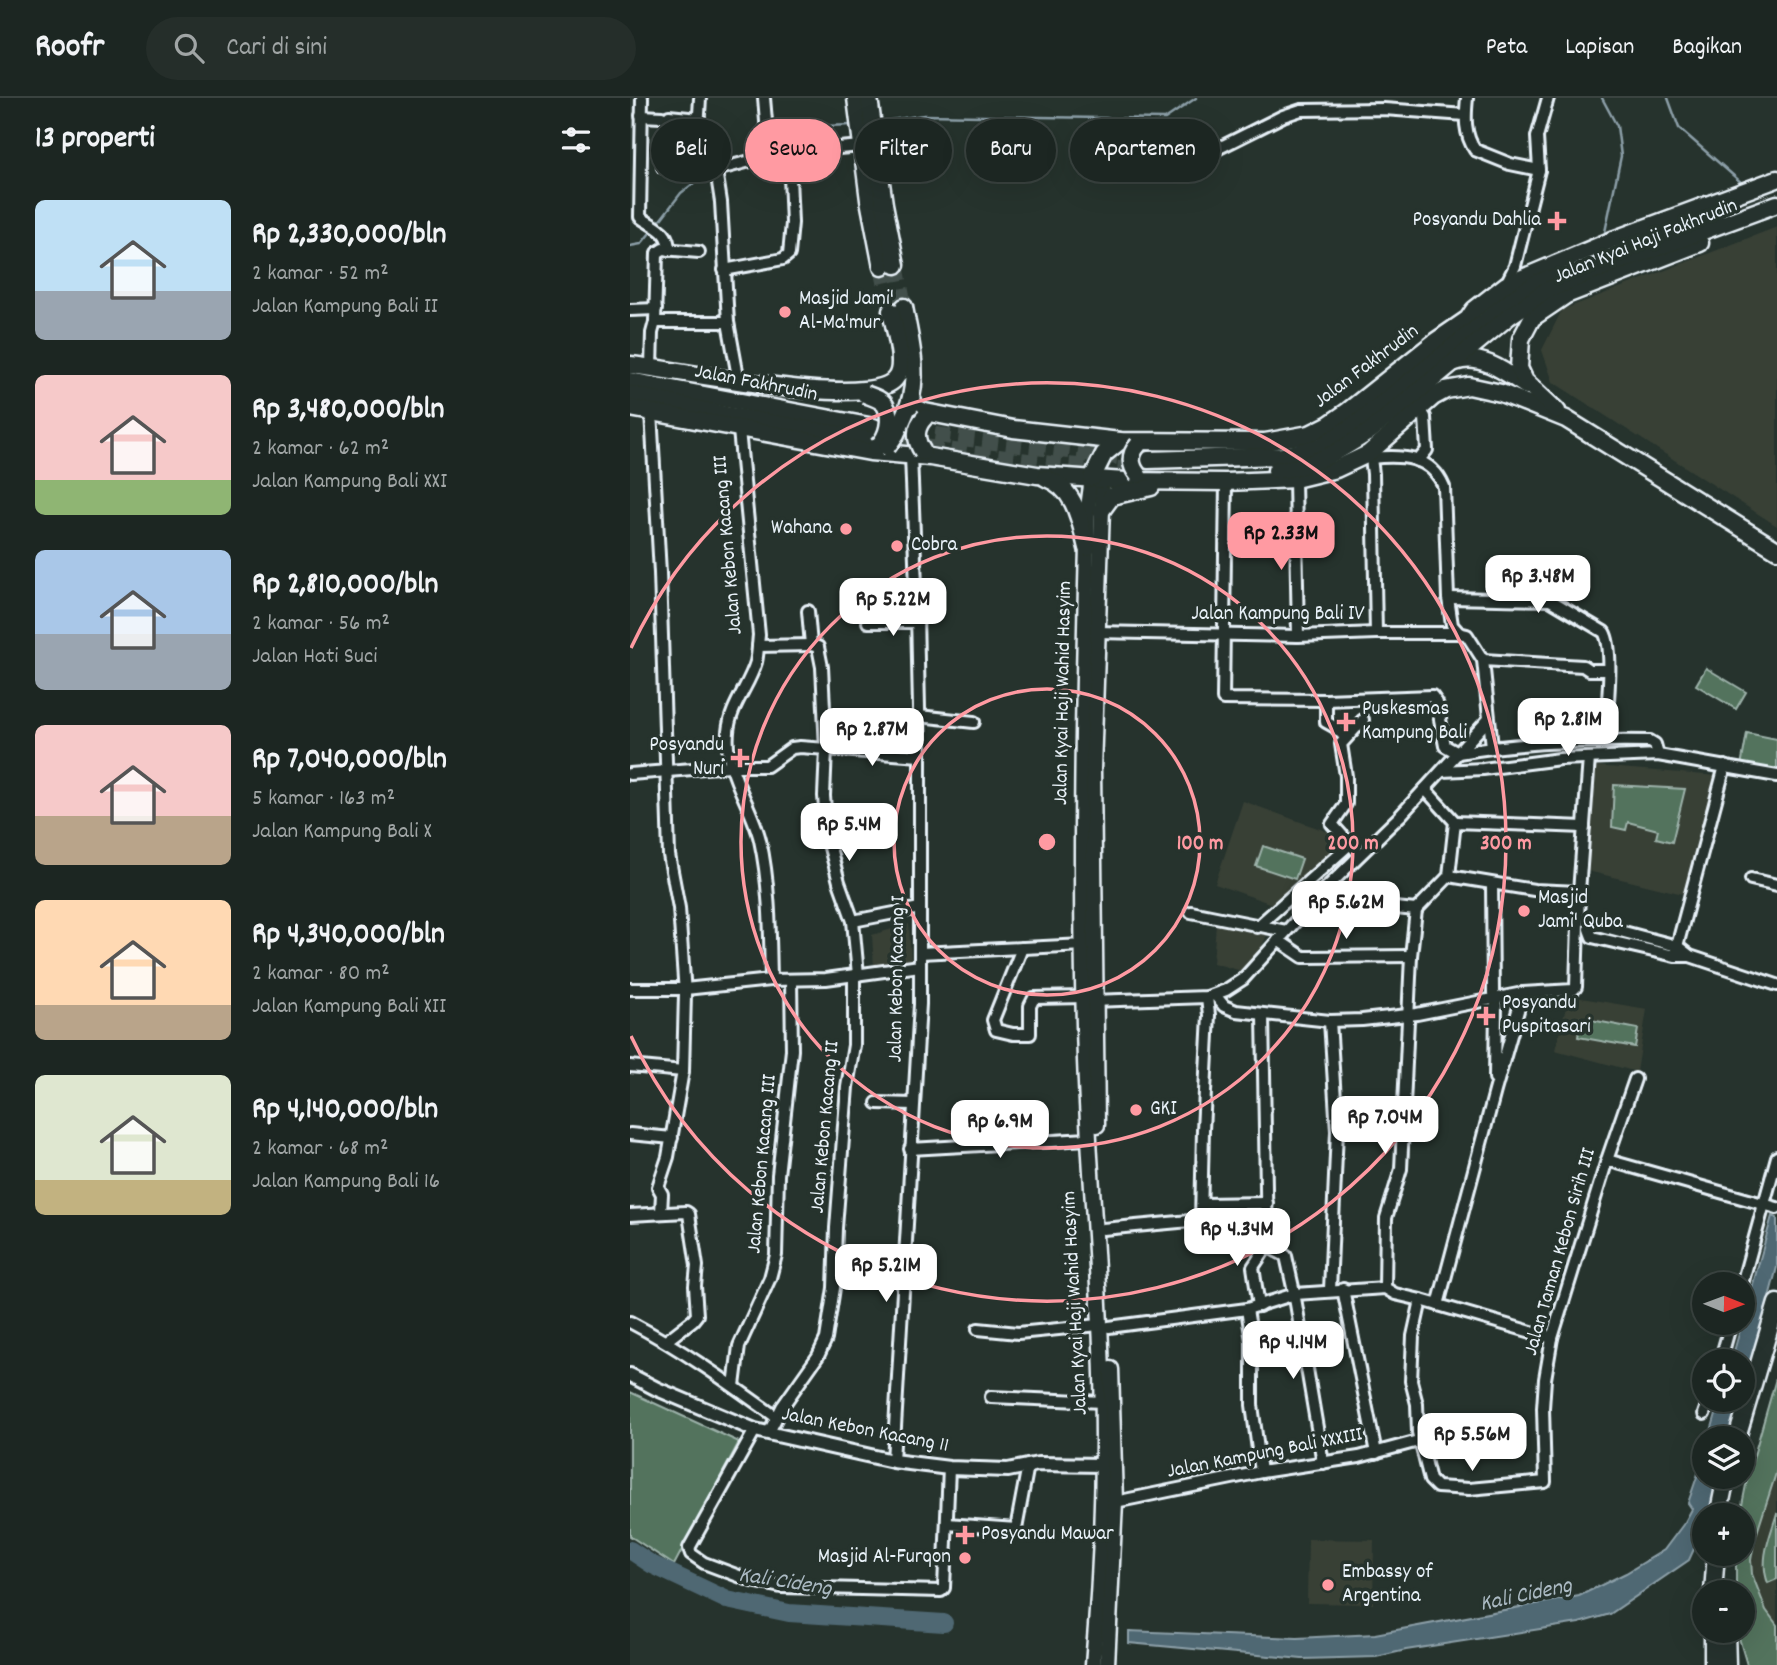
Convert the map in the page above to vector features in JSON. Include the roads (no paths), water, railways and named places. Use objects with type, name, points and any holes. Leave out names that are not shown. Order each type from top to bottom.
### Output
[{"type":"main road","name":"Jalan Fakhrudin","points":[[909,404],[927,415],[1013,429],[1120,441],[1265,442],[1310,434],[1328,425],[1468,319],[1474,310],[1506,285],[1615,239],[1777,179]]},
{"type":"main road","points":[[873,182],[889,266]]},
{"type":"main road","name":"Jalan Fakhrudin","points":[[1144,472],[1291,469],[1321,460],[1370,430],[1508,317],[1545,291],[1777,191]]},
{"type":"main road","name":"Jalan Fakhrudin","points":[[630,381],[920,455],[1037,475],[1098,479],[1282,456],[1321,446],[1362,420],[1474,327],[1538,282],[1686,231],[1777,204]]},
{"type":"main road","name":"Jalan Kyai Haji Fakhrudin","points":[[1777,213],[1566,295],[1532,318],[1525,328],[1519,360],[1521,375],[1566,419],[1777,550]]},
{"type":"main road","points":[[1468,319],[1476,317],[1506,296],[1538,282]]},
{"type":"main road","points":[[860,393],[887,385],[897,377],[900,361],[897,309],[914,366],[909,404],[897,435],[877,444]]},
{"type":"main road","points":[[1452,363],[1462,359],[1483,362],[1504,371],[1540,396]]},
{"type":"main road","points":[[630,365],[739,382],[860,393],[885,405],[888,431],[882,443],[877,444],[739,430],[630,408]]},
{"type":"main road","name":"Jalan Fakhrudin","points":[[1144,472],[1169,480],[1226,482],[1295,479],[1336,469],[1370,456],[1419,408],[1446,390],[1458,386]]},
{"type":"main road","name":"Jalan Kyai Haji Fakhrudin","points":[[1458,386],[1502,393],[1566,419]]},
{"type":"main road","name":"Jalan Fakhrudin","points":[[630,394],[877,444]]},
{"type":"main road","points":[[920,455],[916,436],[918,427],[927,415]]},
{"type":"main road","points":[[1098,479],[1104,454],[1120,441]]},
{"type":"main road","points":[[1141,442],[1131,455],[1131,464],[1144,472]]},
{"type":"main road","points":[[1037,475],[1062,486],[1068,494],[1077,513],[1087,548]]},
{"type":"main road","name":"Jalan Kyai Haji Wahid Hasyim","points":[[1098,479],[1101,511],[1089,1000],[1102,1229],[1103,1618]]},
{"type":"main road","name":"Jalan Kyai Haji Wahid Hasyim","points":[[1089,1000],[1084,945],[1083,694],[1089,492],[1098,479]]},
{"type":"main road","points":[[1101,511],[1112,496],[1159,486],[1169,480]]},
{"type":"main road","name":"Jalan Kyai Haji Wahid Hasyim","points":[[1091,1056],[1088,1139],[1115,1502],[1100,1658]]},
{"type":"main road","points":[[1741,1426],[1777,1303]]},
{"type":"main road","points":[[1750,1426],[1777,1338]]},
{"type":"main road","points":[[1713,1643],[1713,1665]]},
{"type":"main road","points":[[1726,1643],[1727,1665]]},
{"type":"street","points":[[642,98],[640,217],[664,232],[669,239],[669,250]]},
{"type":"street","points":[[642,116],[699,119],[700,98]]},
{"type":"street","points":[[764,98],[766,119]]},
{"type":"street","points":[[1468,98],[1465,115],[1467,134],[1475,150],[1510,164],[1539,170]]},
{"type":"street","points":[[1506,285],[1515,266],[1539,170],[1537,137],[1548,98]]},
{"type":"street","points":[[1220,148],[1283,116],[1301,110],[1398,109],[1465,115]]},
{"type":"street","points":[[739,382],[728,322],[721,202],[716,170],[745,160]]},
{"type":"street","points":[[724,270],[783,259],[789,254],[792,223],[790,182]]},
{"type":"street","points":[[651,367],[652,333],[656,322],[657,253],[660,250],[699,252]]},
{"type":"street","points":[[630,310],[656,309]]},
{"type":"street","points":[[656,322],[728,322]]},
{"type":"street","points":[[1418,461],[1427,450],[1425,417],[1419,408]]},
{"type":"street","points":[[651,412],[668,772],[669,855],[679,908],[685,989],[683,1071],[668,1157],[658,1186],[662,1194],[661,1213]]},
{"type":"street","name":"Jalan Kebon Kacang III","points":[[739,430],[759,635],[756,663],[739,694],[728,733],[730,766],[759,836],[762,852],[771,980]]},
{"type":"street","name":"Jalan Kebon Kacang I","points":[[893,1461],[920,1004],[920,455]]},
{"type":"street","points":[[1376,633],[1370,456],[1399,456],[1418,461],[1441,480],[1444,487],[1448,598],[1452,625],[1459,633],[1467,635],[1483,660],[1492,747]]},
{"type":"street","points":[[1295,479],[1298,636]]},
{"type":"street","points":[[1226,482],[1223,699],[1326,700],[1432,696],[1437,703],[1445,746],[1458,752],[1492,747],[1650,741],[1656,744],[1658,755]]},
{"type":"street","points":[[1448,598],[1550,600],[1604,632],[1608,641],[1609,670],[1605,741]]},
{"type":"street","name":"Jalan Kebon Kacang II","points":[[769,1432],[826,1339],[834,1288],[847,1087],[854,1045],[856,975],[853,920],[839,882],[827,836],[822,667],[818,648],[811,645],[808,611]]},
{"type":"street","points":[[868,622],[918,622]]},
{"type":"street","name":"Jalan Kampung Bali IV","points":[[1096,632],[1223,636],[1459,633]]},
{"type":"street","points":[[758,646],[811,645]]},
{"type":"street","points":[[1483,660],[1609,670]]},
{"type":"street","points":[[1326,700],[1326,722],[1345,737]]},
{"type":"street","points":[[919,716],[974,722]]},
{"type":"street","points":[[1355,849],[1332,824],[1346,804],[1346,776],[1341,744],[1363,720]]},
{"type":"street","points":[[1257,927],[1425,789],[1489,720]]},
{"type":"street","points":[[630,775],[730,766],[767,766],[792,748],[920,756]]},
{"type":"street","points":[[1442,771],[1589,758],[1658,755],[1777,776]]},
{"type":"street","points":[[1211,996],[1236,1011],[1330,1021],[1407,1016],[1523,993],[1575,989],[1589,758]]},
{"type":"street","points":[[1676,951],[1725,766]]},
{"type":"street","points":[[1425,789],[1455,822],[1584,827]]},
{"type":"street","points":[[1385,1287],[1386,1218],[1401,1169],[1410,956],[1416,910],[1449,876],[1455,822]]},
{"type":"street","points":[[1022,948],[993,1020],[996,1030],[1030,1034],[1030,1006],[1034,998],[1089,1000],[1211,996],[1250,973],[1324,890],[1355,849]]},
{"type":"street","points":[[1449,876],[1534,890],[1579,892]]},
{"type":"street","points":[[1751,879],[1777,885]]},
{"type":"street","points":[[1492,884],[1494,1091]]},
{"type":"street","points":[[1324,890],[1374,906],[1416,910]]},
{"type":"street","points":[[853,920],[920,908]]},
{"type":"street","points":[[1191,912],[1282,935],[1303,957],[1410,956]]},
{"type":"street","points":[[1676,951],[1592,937],[1589,929],[1601,926],[1676,951],[1690,956],[1777,985]]},
{"type":"street","points":[[920,953],[1084,945]]},
{"type":"street","points":[[630,989],[685,989],[856,975],[920,966]]},
{"type":"street","name":"Jalan Kebon Kacang III","points":[[734,1386],[739,1346],[770,1278],[776,1255],[778,1175],[792,1051],[792,980]]},
{"type":"street","points":[[1438,1305],[1494,1091],[1523,993]]},
{"type":"street","points":[[1102,1229],[1200,1221],[1211,996]]},
{"type":"street","points":[[1261,1472],[1252,1405],[1252,1350],[1253,1267],[1267,1246],[1263,1015]]},
{"type":"street","points":[[1329,1290],[1337,1144],[1330,1021]]},
{"type":"street","points":[[630,1066],[683,1071]]},
{"type":"street","name":"Jalan Taman Kebon Sirih III","points":[[1422,1440],[1430,1480],[1437,1487],[1469,1489],[1545,1482],[1543,1408],[1552,1338],[1635,1079]]},
{"type":"street","points":[[877,1103],[913,1104]]},
{"type":"street","points":[[630,1134],[672,1138]]},
{"type":"street","points":[[910,1149],[1088,1139]]},
{"type":"street","points":[[1746,1272],[1771,1206],[1777,1157]]},
{"type":"street","points":[[1607,1160],[1771,1206]]},
{"type":"street","points":[[1202,1204],[1266,1203]]},
{"type":"street","points":[[630,1215],[689,1214],[697,1266],[695,1318],[666,1341]]},
{"type":"street","points":[[1267,1246],[1285,1254],[1295,1294],[1323,1463]]},
{"type":"street","points":[[978,1329],[1018,1333],[1104,1326],[1253,1308],[1295,1294],[1385,1287],[1395,1294],[1552,1338]]},
{"type":"street","points":[[1343,1290],[1376,1453]]},
{"type":"street","points":[[1422,1300],[1413,1336],[1411,1381],[1417,1405],[1418,1432],[1422,1440]]},
{"type":"street","points":[[630,1322],[666,1341],[779,1412]]},
{"type":"street","name":"Jalan Kebon Kacang 11","points":[[630,1375],[755,1430],[893,1461],[948,1468],[1008,1470],[1028,1465],[1103,1465]]},
{"type":"street","points":[[991,1397],[1103,1402]]},
{"type":"street","points":[[755,1430],[689,1548],[691,1554],[704,1563],[752,1581],[781,1587],[939,1592],[944,1588],[948,1468]]},
{"type":"street","name":"Jalan Kampung Bali XXXIII","points":[[1115,1502],[1261,1472],[1376,1453],[1422,1440]]},
{"type":"street","points":[[947,1524],[1016,1529],[1028,1465]]},
{"type":"water","points":[[1772,1216],[1777,1218],[1777,1267],[1755,1350],[1735,1349],[1739,1335],[1755,1335],[1755,1277]]},
{"type":"water","points":[[1717,1412],[1739,1412],[1735,1426],[1712,1426]]},
{"type":"water","points":[[1693,1489],[1718,1489],[1714,1503],[1692,1503],[1692,1509],[1688,1503]]},
{"type":"water","points":[[1692,1509],[1692,1553],[1689,1560],[1610,1614],[1579,1623],[1376,1657],[1302,1659],[1129,1643],[1129,1631],[1297,1638],[1375,1634],[1579,1596],[1626,1573],[1664,1550]]},
{"type":"waterway","points":[[898,119],[924,115],[1165,119],[1196,98]]},
{"type":"waterway","points":[[1602,98],[1617,126],[1621,156],[1605,232]]},
{"type":"waterway","points":[[1668,98],[1679,128],[1743,184]]},
{"type":"waterway","points":[[841,125],[854,125]]},
{"type":"waterway","points":[[658,223],[681,193],[695,182]]},
{"type":"waterway","points":[[630,246],[641,244],[654,228]]},
{"type":"waterway","name":"Kali Cideng","points":[[630,1550],[651,1564],[727,1600],[789,1613],[944,1623]]},
{"type":"tunnel","points":[[896,265],[904,307]]},
{"type":"tunnel","points":[[882,267],[891,311]]},
{"type":"tunnel","points":[[887,429],[1143,460]]},
{"type":"tunnel","points":[[879,441],[1051,464],[1148,471]]},
{"type":"place","name":"Posyandu Dahlia","points":[[1557,221]]},
{"type":"place","name":"Masjid Jami' Al-Ma'mur","points":[[785,312]]},
{"type":"place","name":"Wahana","points":[[846,529]]},
{"type":"place","name":"Cobra","points":[[897,546]]},
{"type":"place","name":"Puskesmas Kampung Bali","points":[[1346,722]]},
{"type":"place","name":"Posyandu Nuri","points":[[740,758]]},
{"type":"place","name":"Masjid Jami' Quba","points":[[1524,911]]},
{"type":"place","name":"Posyandu Puspitasari","points":[[1486,1016]]},
{"type":"place","name":"GKI","points":[[1136,1110]]},
{"type":"place","name":"Posyandu Mawar","points":[[965,1535]]},
{"type":"place","name":"Masjid Al-Furqon","points":[[965,1558]]},
{"type":"place","name":"Embassy of Argentina","points":[[1328,1585]]}]
